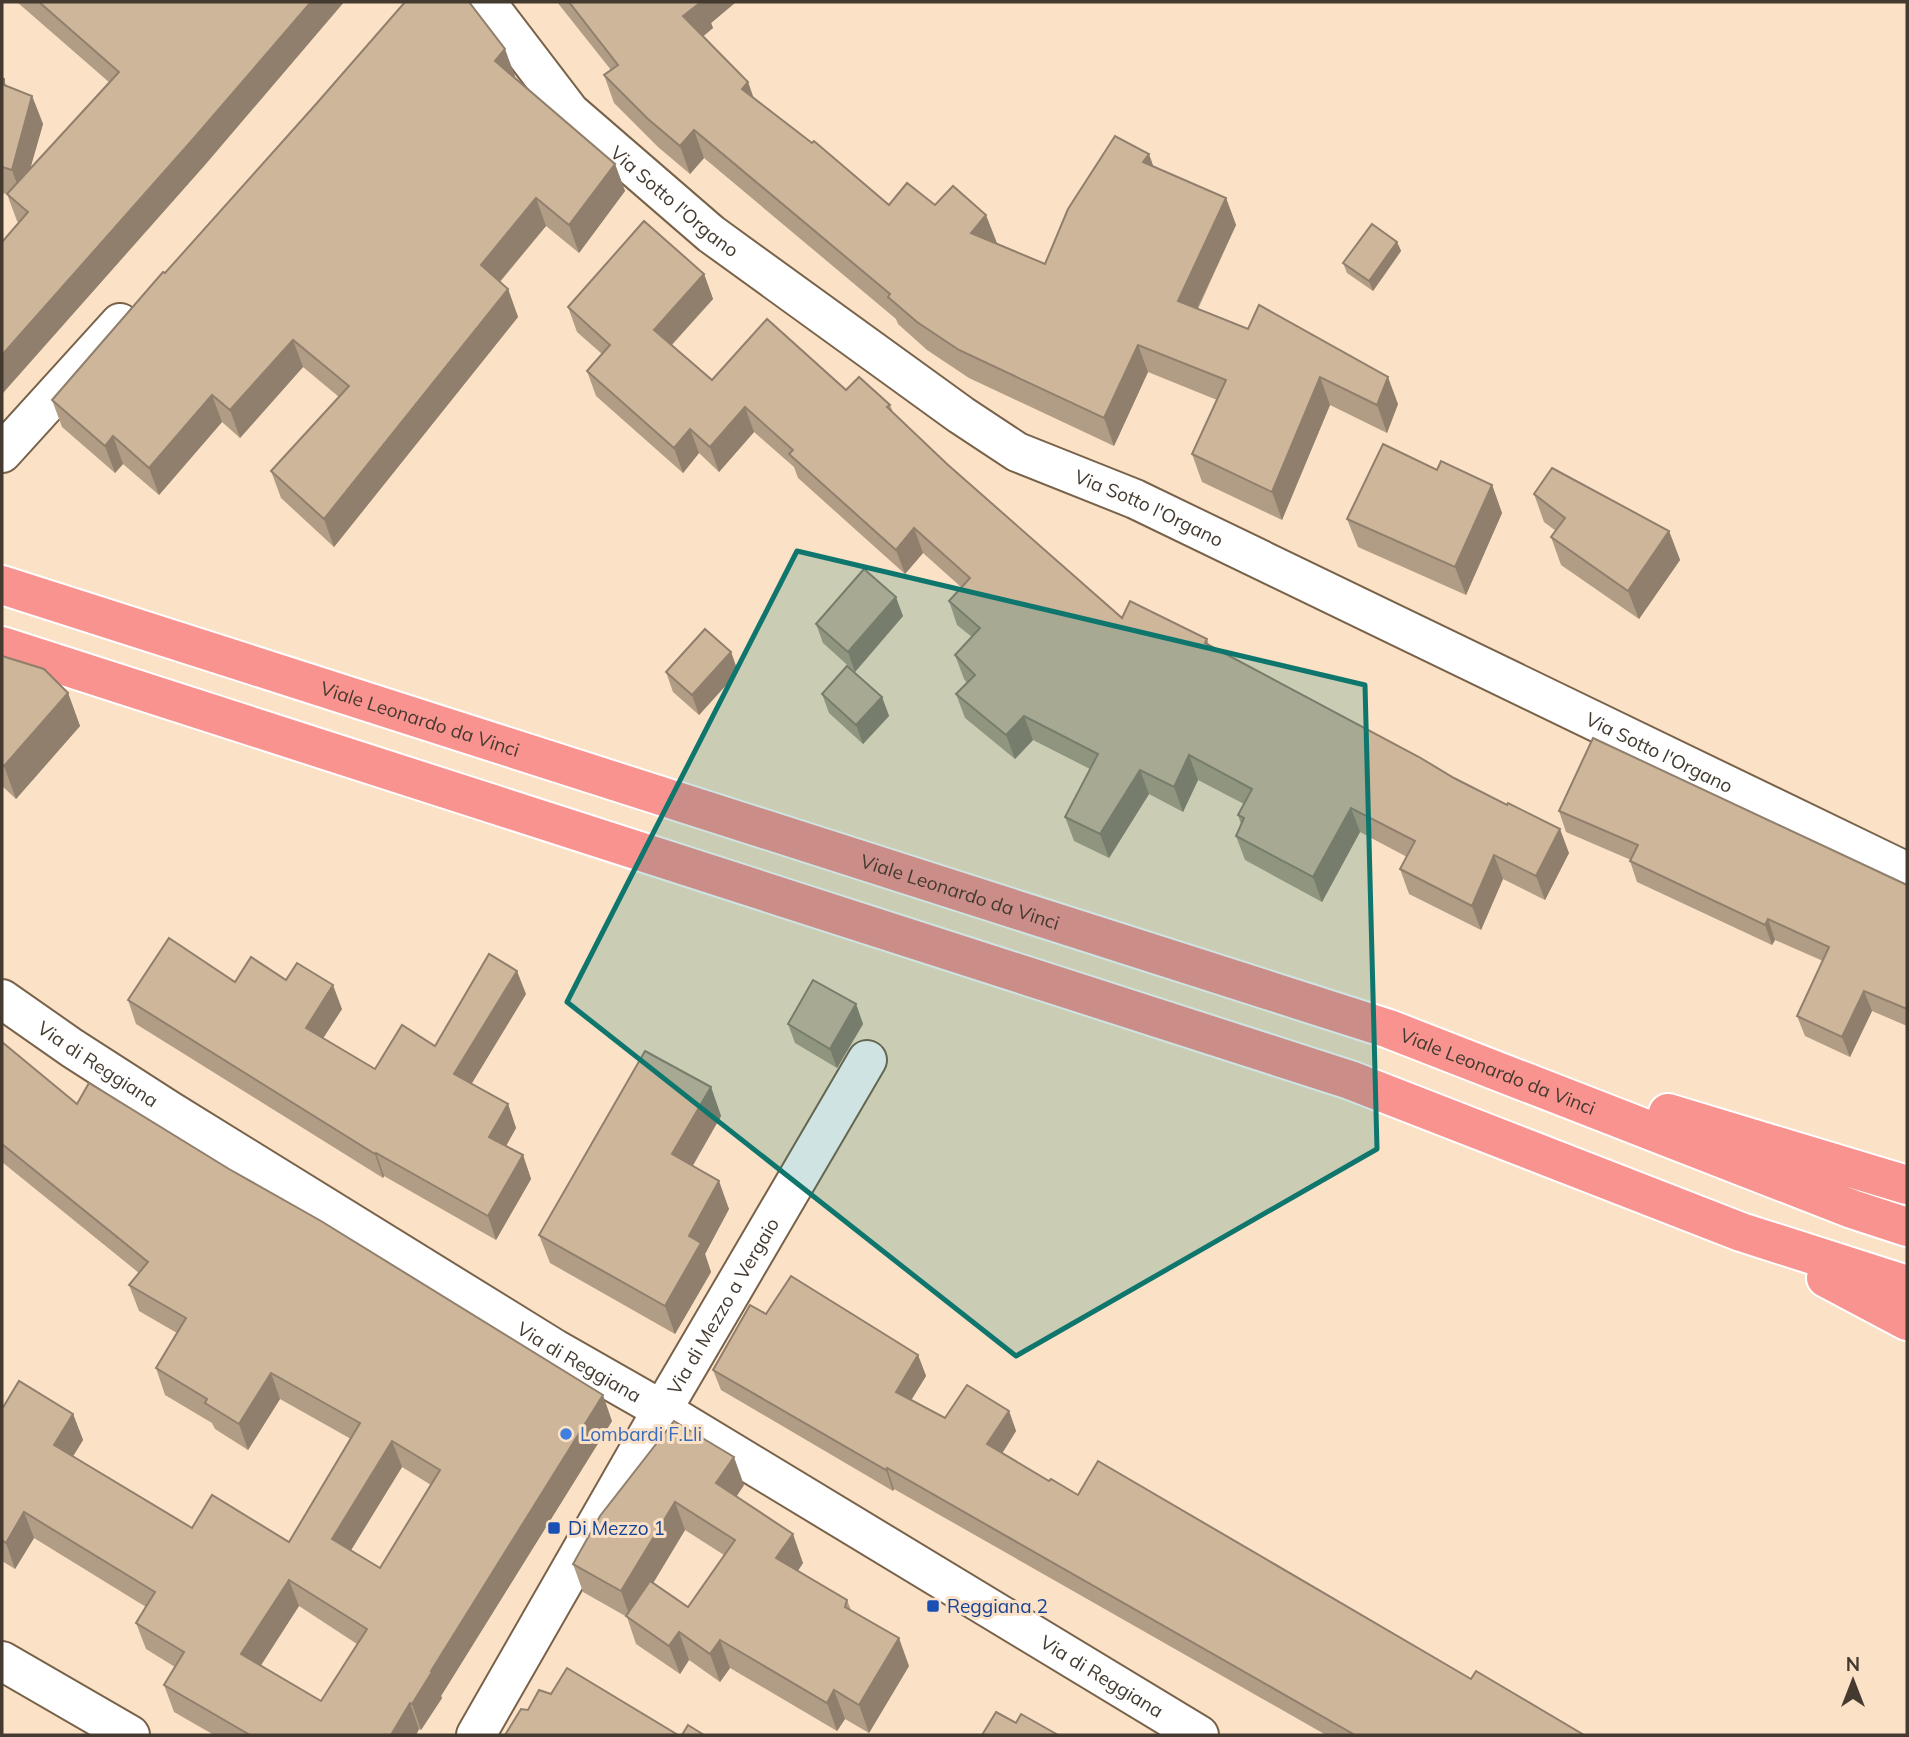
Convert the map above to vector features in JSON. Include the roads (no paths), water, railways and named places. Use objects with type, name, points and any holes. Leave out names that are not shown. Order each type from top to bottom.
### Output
[{"type":"highway","name":"Viale Leonardo da Vinci","points":[[2,585],[1389,1028],[1852,1209],[1907,1227]]},
{"type":"highway","points":[[2,646],[1350,1080],[1741,1233],[1907,1285]]},
{"type":"highway","points":[[1389,1028],[1907,1185]]},
{"type":"highway","points":[[1741,1233],[1907,1321]]},
{"type":"street","name":"Via Sotto l'Organo","points":[[486,2],[570,111],[710,234],[961,415],[1017,452],[1135,499],[1907,872]]},
{"type":"street","points":[[2,453],[142,299]]},
{"type":"street","name":"Via di Reggiana","points":[[2,999],[181,1118],[555,1349],[662,1410],[1199,1735]]},
{"type":"street","name":"Via di Mezzo a Vergaio","points":[[476,1735],[867,1060]]},
{"type":"street","points":[[2,1661],[130,1735]]},
{"type":"place","name":"Lombardi F.Lli","points":[[566,1434]]},
{"type":"place","name":"Di Mezzo 1","points":[[554,1528]]},
{"type":"place","name":"Reggiana 2","points":[[933,1606]]}]
